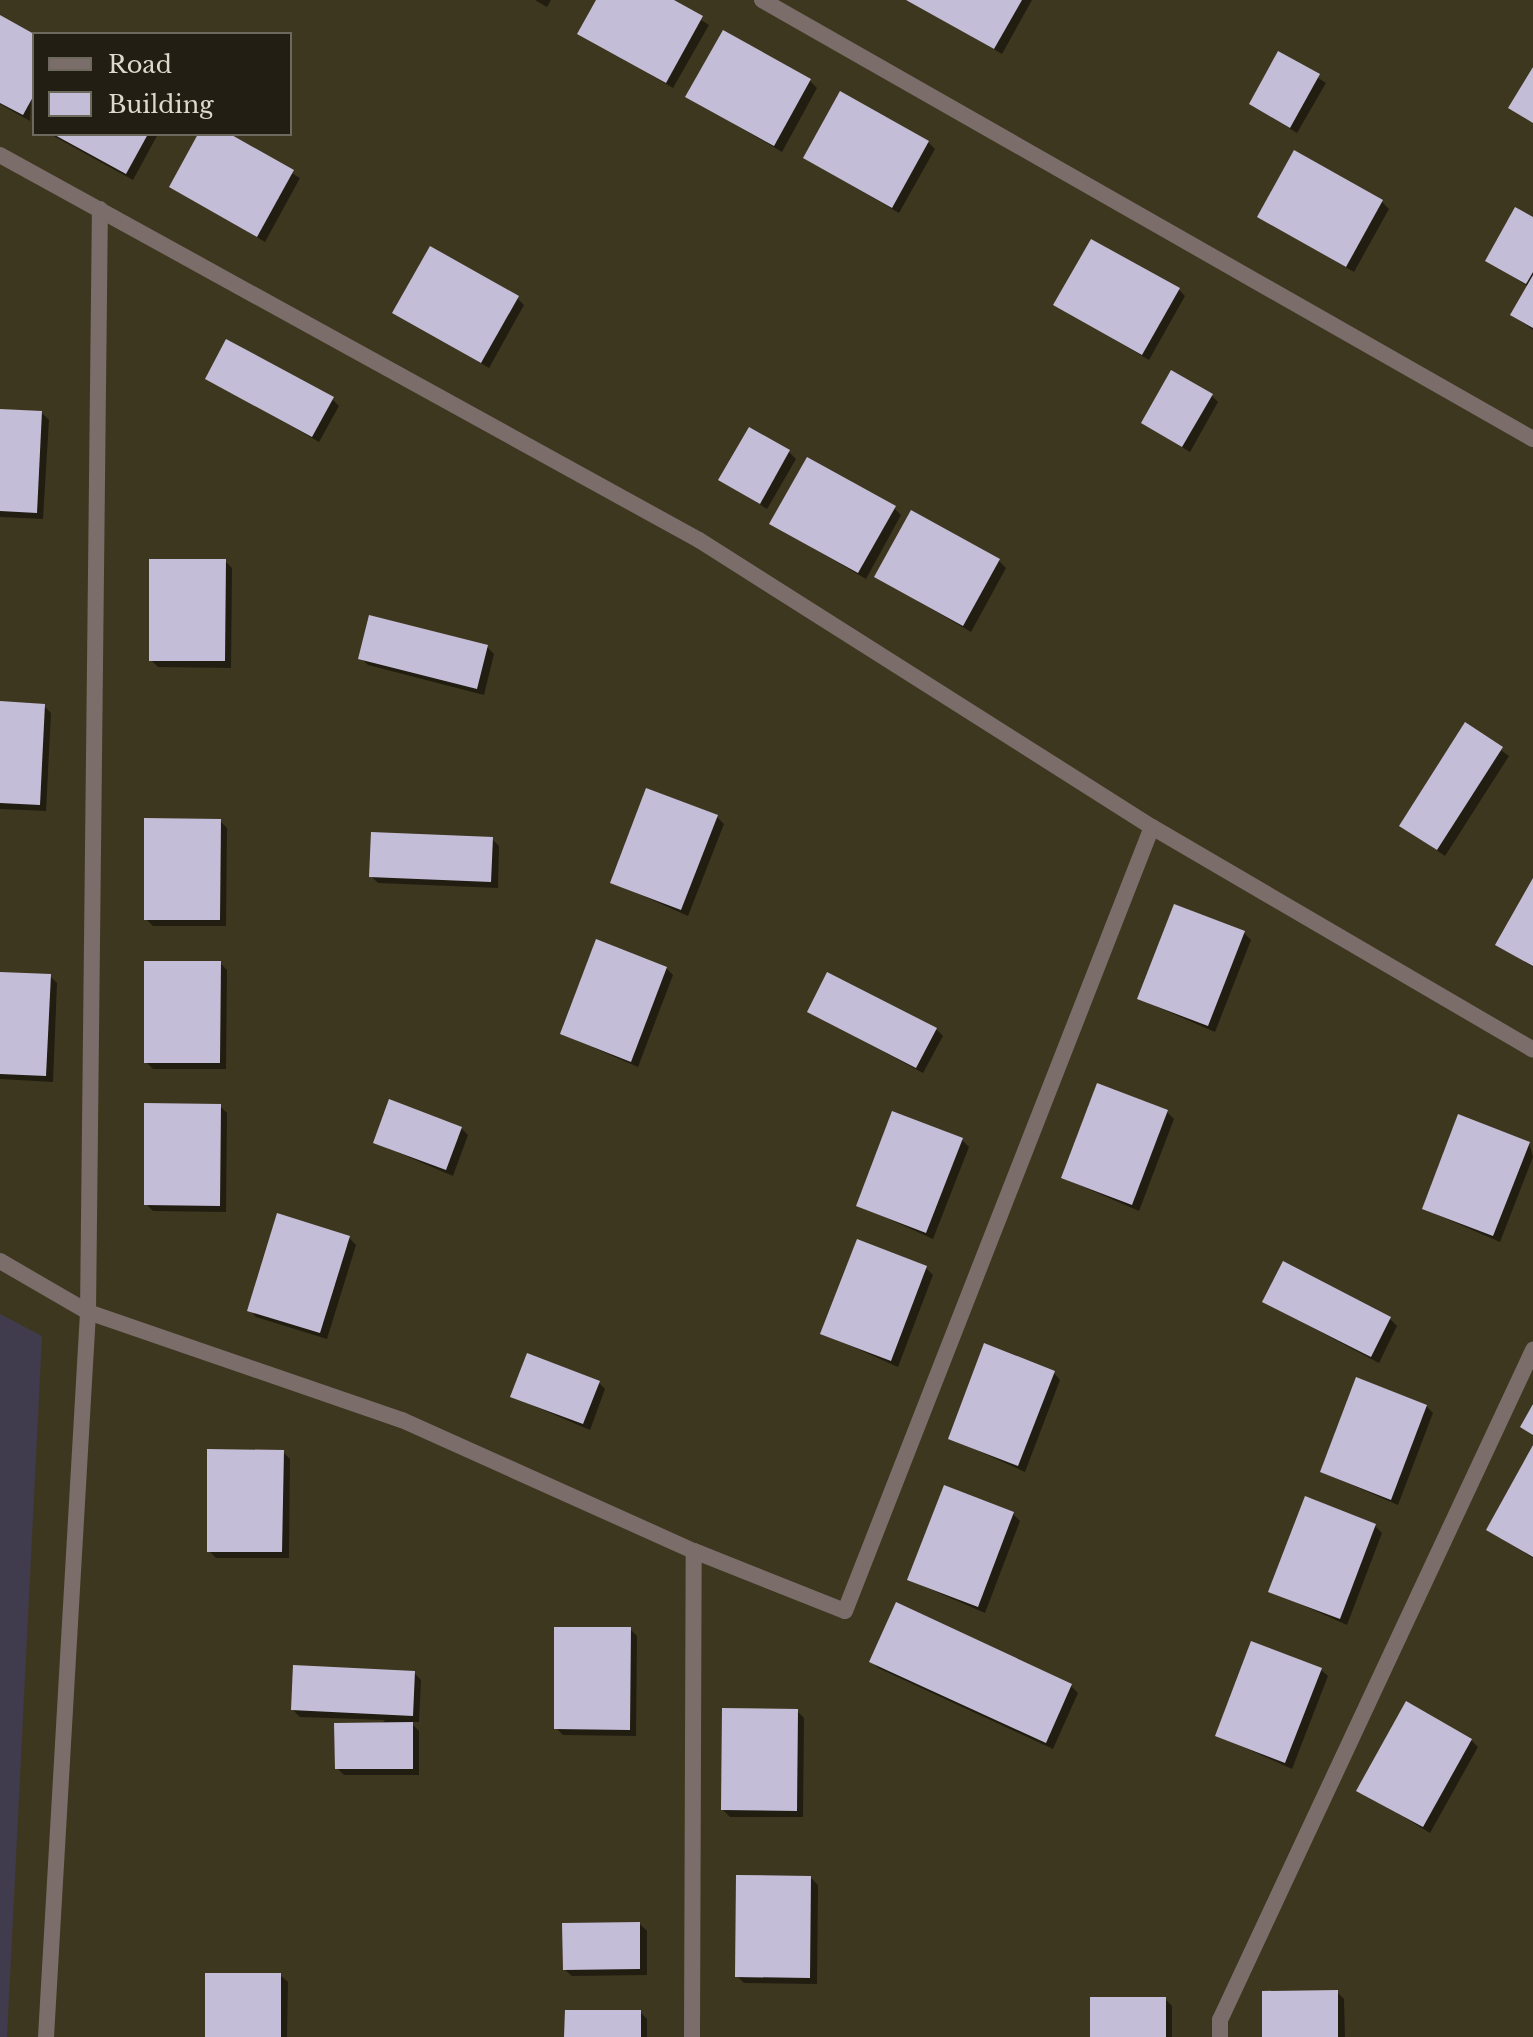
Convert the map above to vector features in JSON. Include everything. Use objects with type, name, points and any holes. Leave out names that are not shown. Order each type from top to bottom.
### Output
[{"type":"street","points":[[762,0],[1533,439]]},
{"type":"street","points":[[0,155],[699,540],[1152,827],[1533,1050]]},
{"type":"street","points":[[46,2037],[88,1312],[100,209]]},
{"type":"street","points":[[0,1261],[88,1312],[402,1420],[694,1551],[845,1611],[1152,827]]},
{"type":"street","points":[[1220,2037],[1220,2020],[1533,1350]]},
{"type":"street","points":[[692,2037],[694,1551]]},
{"type":"shaded area","points":[[0,1314],[42,1336],[7,2037],[0,2037]]},
{"type":"building","points":[[596,0],[674,0],[703,16],[666,83],[577,34]]},
{"type":"building","points":[[906,0],[1022,0],[994,49]]},
{"type":"building","points":[[0,15],[32,33],[32,99],[23,115],[0,103]]},
{"type":"building","points":[[723,30],[811,79],[774,146],[685,97]]},
{"type":"building","points":[[1278,51],[1320,74],[1290,128],[1249,104]]},
{"type":"building","points":[[1533,67],[1533,123],[1508,108]]},
{"type":"building","points":[[840,91],[929,141],[892,208],[803,158]]},
{"type":"building","points":[[57,136],[147,136],[126,174]]},
{"type":"building","points":[[197,136],[234,136],[294,170],[257,237],[169,187]]},
{"type":"building","points":[[1294,150],[1383,200],[1346,267],[1257,217]]},
{"type":"building","points":[[1515,207],[1533,217],[1533,272],[1526,284],[1485,261]]},
{"type":"building","points":[[1091,239],[1180,288],[1142,355],[1053,305]]},
{"type":"building","points":[[430,246],[519,296],[481,363],[392,313]]},
{"type":"building","points":[[1533,275],[1533,328],[1510,315]]},
{"type":"building","points":[[226,339],[334,397],[312,437],[205,379]]},
{"type":"building","points":[[1171,370],[1213,394],[1182,447],[1141,423]]},
{"type":"building","points":[[0,409],[42,411],[37,513],[0,511]]},
{"type":"building","points":[[749,427],[790,450],[760,504],[718,480]]},
{"type":"building","points":[[807,457],[896,506],[858,573],[769,524]]},
{"type":"building","points":[[911,510],[1000,559],[963,626],[874,577]]},
{"type":"building","points":[[149,559],[226,559],[225,661],[149,661]]},
{"type":"building","points":[[369,615],[488,645],[477,689],[358,659]]},
{"type":"building","points":[[0,701],[45,704],[40,805],[0,803]]},
{"type":"building","points":[[1465,722],[1503,747],[1437,850],[1399,826]]},
{"type":"building","points":[[646,788],[718,815],[681,910],[610,883]]},
{"type":"building","points":[[144,818],[221,819],[220,920],[144,920]]},
{"type":"building","points":[[371,832],[493,837],[491,882],[369,877]]},
{"type":"building","points":[[1533,878],[1533,966],[1495,945]]},
{"type":"building","points":[[1174,904],[1245,931],[1208,1026],[1137,999]]},
{"type":"building","points":[[596,939],[667,967],[631,1062],[560,1034]]},
{"type":"building","points":[[144,961],[221,961],[220,1063],[144,1063]]},
{"type":"building","points":[[0,972],[51,974],[46,1076],[0,1074]]},
{"type":"building","points":[[827,972],[937,1028],[916,1068],[807,1012]]},
{"type":"building","points":[[1097,1083],[1168,1110],[1132,1205],[1061,1178]]},
{"type":"building","points":[[389,1099],[462,1127],[446,1170],[373,1143]]},
{"type":"building","points":[[144,1103],[221,1104],[220,1206],[144,1205]]},
{"type":"building","points":[[892,1111],[963,1138],[926,1233],[856,1206]]},
{"type":"building","points":[[1458,1114],[1530,1142],[1493,1236],[1422,1209]]},
{"type":"building","points":[[277,1213],[350,1236],[320,1333],[247,1311]]},
{"type":"building","points":[[857,1239],[927,1266],[891,1361],[820,1334]]},
{"type":"building","points":[[1283,1261],[1391,1317],[1371,1357],[1262,1302]]},
{"type":"building","points":[[984,1343],[1055,1371],[1018,1466],[948,1439]]},
{"type":"building","points":[[527,1353],[600,1381],[583,1424],[510,1397]]},
{"type":"building","points":[[1356,1377],[1427,1405],[1391,1500],[1320,1472]]},
{"type":"building","points":[[1533,1404],[1533,1435],[1520,1427]]},
{"type":"building","points":[[1533,1445],[1533,1557],[1486,1530]]},
{"type":"building","points":[[207,1449],[284,1450],[282,1552],[207,1552]]},
{"type":"building","points":[[944,1485],[1014,1512],[978,1607],[907,1580]]},
{"type":"building","points":[[1305,1496],[1376,1524],[1340,1619],[1268,1592]]},
{"type":"building","points":[[896,1602],[1072,1684],[1046,1743],[869,1662]]},
{"type":"building","points":[[554,1627],[631,1627],[630,1730],[554,1729]]},
{"type":"building","points":[[1251,1641],[1322,1668],[1285,1763],[1215,1736]]},
{"type":"building","points":[[293,1665],[415,1671],[413,1716],[291,1710]]},
{"type":"building","points":[[1406,1701],[1472,1739],[1423,1827],[1356,1791]]},
{"type":"building","points":[[722,1708],[798,1709],[797,1811],[721,1810]]},
{"type":"building","points":[[413,1722],[413,1769],[335,1769],[334,1723]]},
{"type":"building","points":[[736,1875],[811,1876],[810,1978],[735,1977]]},
{"type":"building","points":[[640,1922],[640,1969],[563,1970],[562,1923]]},
{"type":"building","points":[[205,1973],[281,1973],[281,2037],[205,2037]]},
{"type":"building","points":[[1338,1990],[1338,2037],[1262,2037],[1262,1991]]},
{"type":"building","points":[[1090,1997],[1166,1997],[1166,2037],[1090,2037]]},
{"type":"building","points":[[565,2010],[641,2010],[641,2037],[564,2037]]}]
